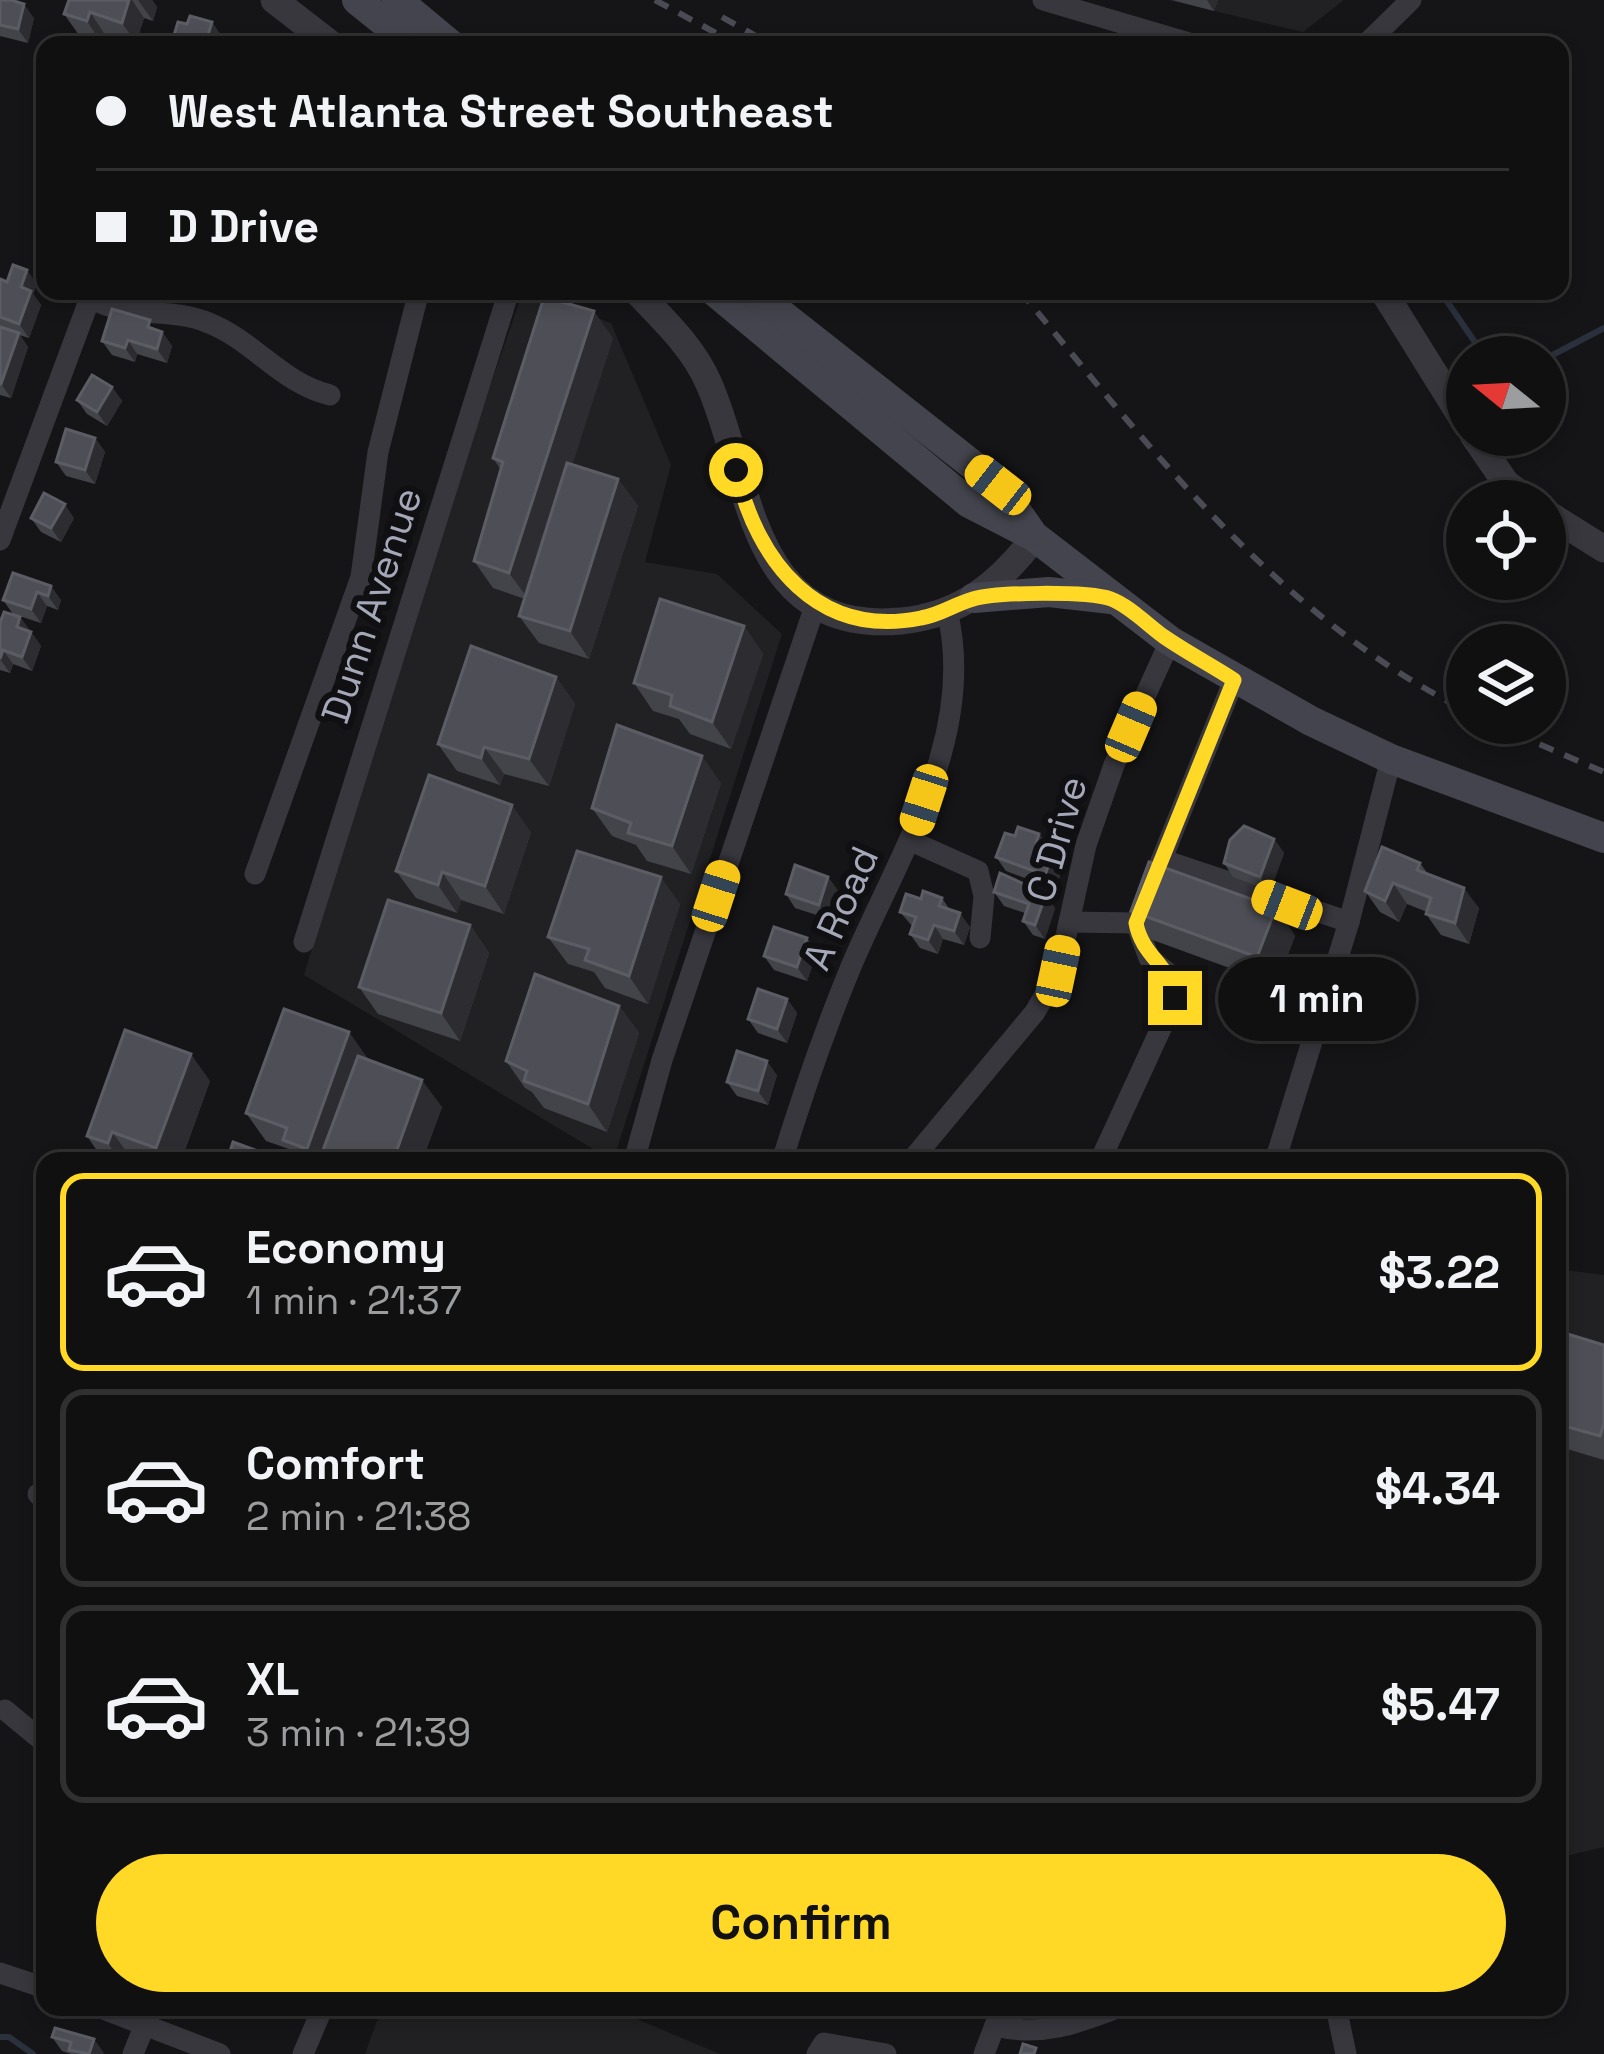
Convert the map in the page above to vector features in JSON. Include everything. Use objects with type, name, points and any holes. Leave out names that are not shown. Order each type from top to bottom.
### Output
[{"type":"main road","points":[[357,0],[402,36]]},
{"type":"main road","points":[[397,0],[440,36]]},
{"type":"main road","points":[[726,300],[969,503],[1035,537],[1170,641],[1234,680],[1391,759],[1604,838]]},
{"type":"main road","points":[[763,300],[998,485],[1035,537]]},
{"type":"main road","points":[[961,605],[1049,592],[1112,599]]},
{"type":"street","points":[[274,0],[320,36]]},
{"type":"street","points":[[1043,0],[1165,36]]},
{"type":"street","points":[[1374,36],[1411,0]]},
{"type":"street","points":[[0,540],[90,300]]},
{"type":"street","points":[[96,300],[125,311],[179,314],[212,323],[307,389],[330,394]]},
{"type":"street","points":[[255,874],[361,578],[378,452],[417,300]]},
{"type":"street","name":"Dunn Avenue","points":[[304,942],[506,300]]},
{"type":"street","points":[[645,300],[674,330],[708,379],[756,535],[793,587],[816,603],[880,622],[961,605],[1006,574],[1035,537]]},
{"type":"street","points":[[1389,300],[1446,392]]},
{"type":"street","points":[[1566,525],[1604,549]]},
{"type":"street","points":[[636,1152],[662,1060],[816,603]]},
{"type":"street","name":"A Road","points":[[785,1152],[847,977],[911,841],[958,678],[961,605]]},
{"type":"street","name":"C Drive","points":[[918,1152],[1035,1012],[1058,971],[1086,844],[1114,765],[1170,641]]},
{"type":"street","points":[[1104,1152],[1175,998],[1173,977],[1140,944],[1136,923],[1234,680]]},
{"type":"street","points":[[1278,1152],[1349,922],[1391,759]]},
{"type":"street","points":[[911,841],[978,871],[984,896],[980,938]]},
{"type":"street","points":[[1163,860],[1349,922]]},
{"type":"street","points":[[1069,922],[1136,923]]},
{"type":"street","points":[[4,1710],[36,1736]]},
{"type":"street","points":[[0,1973],[36,1985]]},
{"type":"street","points":[[133,2054],[148,2016],[220,2054]]},
{"type":"street","points":[[303,2054],[319,2016]]},
{"type":"street","points":[[984,2054],[999,2016],[1026,2033],[1066,2028],[1097,2016]]},
{"type":"street","points":[[1338,2016],[1346,2054]]},
{"type":"street","points":[[818,2054],[824,2042],[834,2042],[886,2054]]},
{"type":"shaded area","points":[[1168,0],[1344,0],[1303,32]]},
{"type":"shaded area","points":[[520,300],[548,300],[611,323],[671,465],[645,562],[717,574],[782,634],[616,1152],[598,1152],[304,975],[426,572]]},
{"type":"shaded area","points":[[1566,1270],[1604,1275],[1604,1847],[1566,1856]]},
{"type":"shaded area","points":[[379,2016],[629,2016],[720,2054],[365,2054]]},
{"type":"building","points":[[0,0],[24,4],[18,29],[0,25]]},
{"type":"building","points":[[69,0],[129,0],[122,23],[90,12],[87,21],[64,14]]},
{"type":"building","points":[[190,16],[212,22],[208,36],[174,36],[178,22],[187,24]]},
{"type":"building","points":[[13,265],[27,270],[21,287],[31,291],[19,324],[0,317],[0,279],[7,282]]},
{"type":"building","points":[[543,300],[594,311],[509,573],[474,561],[503,462],[493,458]]},
{"type":"building","points":[[112,309],[150,320],[148,327],[162,332],[157,349],[128,340],[125,348],[102,341]]},
{"type":"building","points":[[0,327],[19,333],[1,384],[0,384]]},
{"type":"building","points":[[92,375],[112,387],[97,412],[77,400]]},
{"type":"building","points":[[66,429],[95,438],[85,470],[56,462]]},
{"type":"building","points":[[567,463],[618,479],[570,631],[519,616]]},
{"type":"building","points":[[44,493],[65,504],[51,528],[31,518]]},
{"type":"building","points":[[13,573],[51,586],[48,596],[37,592],[31,609],[3,600]]},
{"type":"building","points":[[660,599],[744,626],[712,722],[670,706],[672,695],[634,683]]},
{"type":"building","points":[[4,612],[20,617],[17,627],[31,632],[22,657],[3,650],[0,659]]},
{"type":"building","points":[[471,646],[556,677],[529,759],[484,747],[481,758],[438,744]]},
{"type":"building","points":[[617,725],[702,756],[672,846],[628,833],[631,823],[592,808]]},
{"type":"building","points":[[429,775],[512,805],[485,886],[442,872],[438,885],[396,871]]},
{"type":"building","points":[[1244,826],[1274,839],[1260,877],[1224,863],[1230,840]]},
{"type":"building","points":[[1018,827],[1039,834],[1036,843],[1054,850],[1045,875],[996,857],[1005,833],[1015,836]]},
{"type":"building","points":[[1382,847],[1420,863],[1417,870],[1464,888],[1455,923],[1426,914],[1431,898],[1393,883],[1385,901],[1365,891]]},
{"type":"building","points":[[577,851],[661,877],[629,976],[585,960],[589,949],[548,937]]},
{"type":"building","points":[[1149,862],[1276,908],[1257,957],[1131,911]]},
{"type":"building","points":[[795,865],[828,877],[819,905],[786,894]]},
{"type":"building","points":[[1000,873],[1046,894],[1035,925],[1023,921],[1029,904],[994,892]]},
{"type":"building","points":[[923,891],[942,898],[939,906],[960,913],[954,931],[934,925],[928,940],[910,934],[916,917],[900,912],[906,894],[921,899]]},
{"type":"building","points":[[388,900],[470,925],[441,1013],[359,987]]},
{"type":"building","points":[[774,927],[807,938],[797,967],[764,956]]},
{"type":"building","points":[[535,974],[619,1006],[588,1104],[524,1081],[527,1071],[506,1061]]},
{"type":"building","points":[[758,989],[787,999],[777,1029],[748,1019]]},
{"type":"building","points":[[284,1009],[349,1032],[307,1149],[283,1140],[287,1128],[246,1113]]},
{"type":"building","points":[[125,1030],[191,1054],[156,1148],[112,1132],[108,1143],[87,1136]]},
{"type":"building","points":[[737,1051],[767,1061],[758,1091],[727,1082]]},
{"type":"building","points":[[358,1056],[422,1080],[396,1152],[322,1152]]},
{"type":"building","points":[[233,1142],[260,1152],[230,1152]]},
{"type":"building","points":[[1566,1334],[1604,1345],[1600,1436],[1566,1427]]},
{"type":"building","points":[[55,2028],[94,2039],[89,2054],[69,2050],[71,2042],[52,2037]]},
{"type":"building","points":[[1023,2044],[1036,2048],[1034,2054],[1020,2054]]},
{"type":"waterway","points":[[1446,300],[1471,336]]},
{"type":"waterway","points":[[1566,348],[1604,328]]},
{"type":"waterway","points":[[0,2037],[9,2037],[33,2054]]},
{"type":"railway","points":[[655,0],[721,36]]},
{"type":"railway","points":[[722,17],[756,36]]},
{"type":"railway","points":[[1027,300],[1170,469],[1277,579],[1336,628],[1446,699]]},
{"type":"railway","points":[[1539,744],[1604,772]]},
{"type":"route","points":[[736,470],[756,535],[776,565],[793,587],[849,617],[880,622],[920,619],[974,598],[1049,592],[1112,599],[1234,680],[1136,923],[1149,958],[1173,977],[1175,998]]}]
